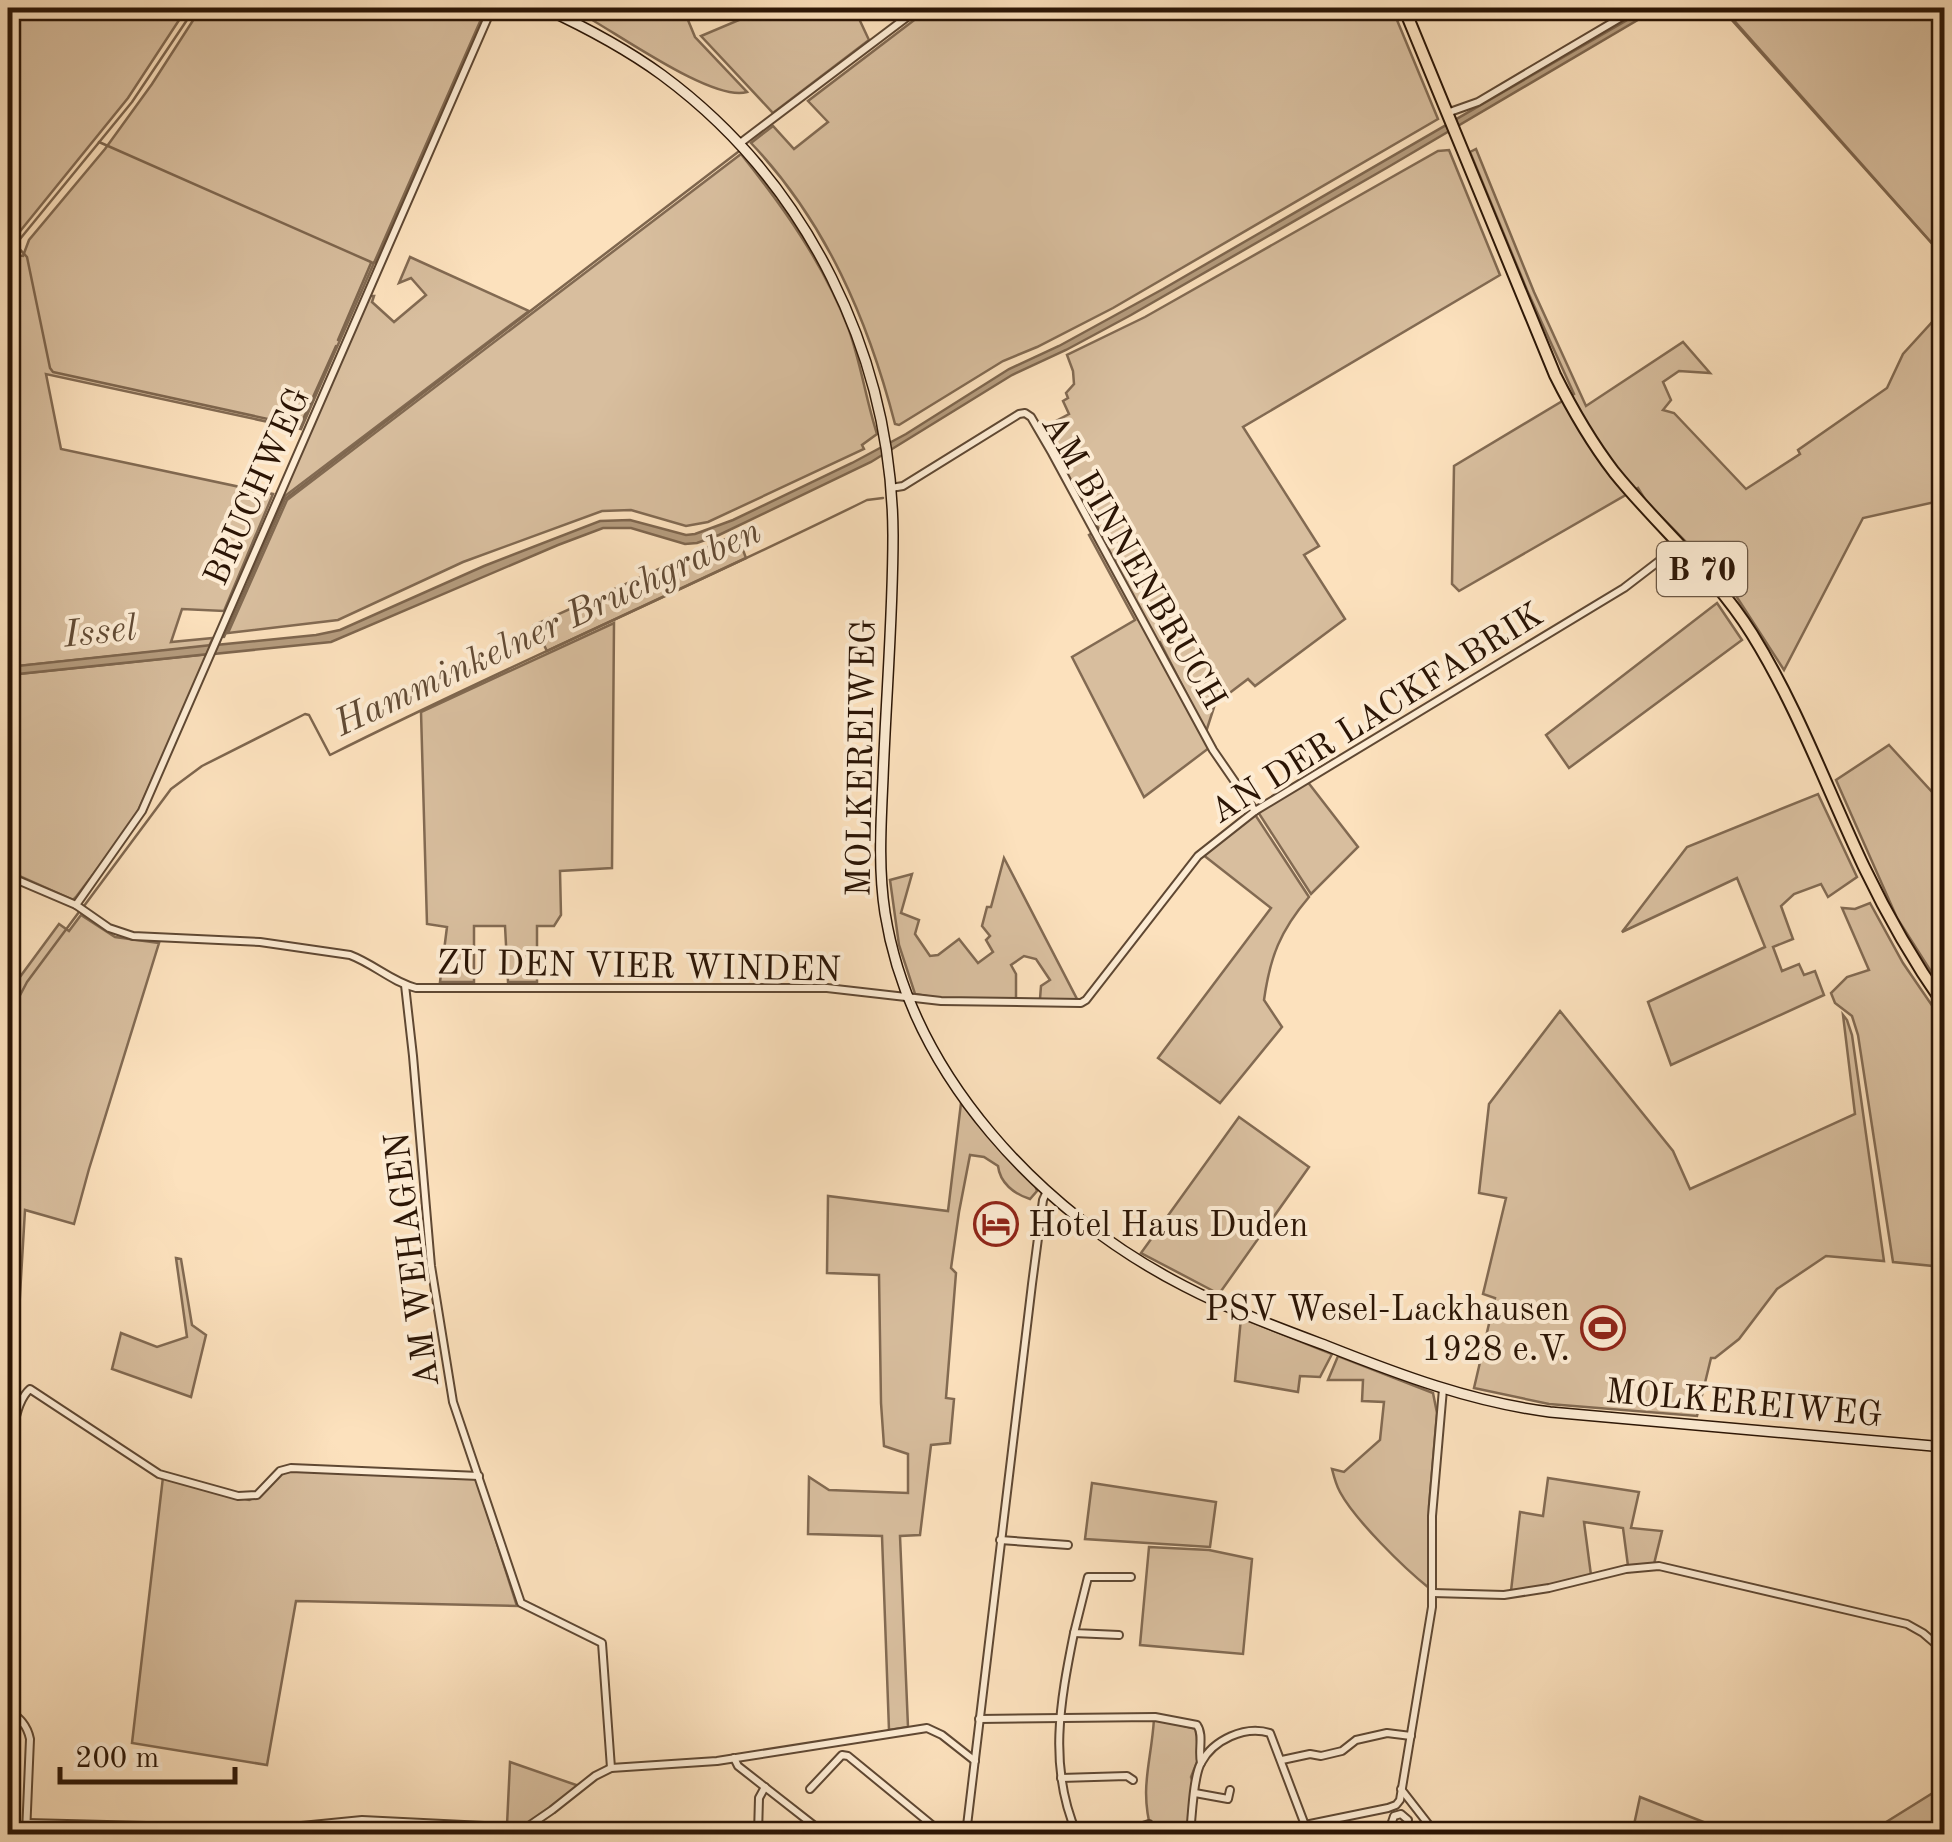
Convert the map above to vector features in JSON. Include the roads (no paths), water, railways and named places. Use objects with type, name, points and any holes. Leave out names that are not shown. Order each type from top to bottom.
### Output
[{"type":"main road","name":"MOLKEREIWEG","points":[[544,8],[602,36],[663,75],[740,144],[776,186],[839,292],[867,363],[885,440],[891,488],[893,537],[880,859],[885,916],[908,999],[932,1050],[972,1109],[1006,1148],[1080,1218],[1124,1251],[1184,1286],[1236,1311],[1443,1390],[1523,1409],[1944,1447]]},
{"type":"main road","name":"B 70","points":[[1404,8],[1571,406],[1615,473],[1732,604],[1770,663],[1878,896],[1944,1005]]},
{"type":"street","name":"BRUCHWEG","points":[[76,905],[142,811],[492,8]]},
{"type":"street","points":[[740,144],[918,8]]},
{"type":"street","points":[[1448,115],[1478,102],[1638,8]]},
{"type":"street","name":"AM BINNENBRUCH","points":[[891,488],[903,486],[1019,414],[1031,417],[1213,750],[1255,811]]},
{"type":"street","name":"AN DER LACKFABRIK","points":[[908,999],[1080,1003],[1086,1000],[1198,856],[1255,811],[1624,588],[1681,544]]},
{"type":"street","points":[[8,876],[76,905]]},
{"type":"street","name":"ZU DEN VIER WINDEN","points":[[76,905],[109,928],[132,936],[260,942],[350,956],[416,988],[827,988],[908,999]]},
{"type":"street","name":"AM WEHAGEN","points":[[405,985],[434,1283],[453,1402],[522,1603],[602,1643],[611,1768]]},
{"type":"street","points":[[966,1834],[1043,1200],[1048,1190]]},
{"type":"street","points":[[8,1498],[15,1424],[27,1390],[35,1391],[159,1474],[238,1496],[257,1495],[280,1471],[291,1468],[479,1476]]},
{"type":"street","points":[[1280,1834],[1396,1805],[1400,1800],[1432,1594],[1432,1516],[1443,1390]]},
{"type":"street","points":[[1000,1540],[1068,1545]]},
{"type":"street","points":[[1432,1594],[1504,1594],[1626,1569],[1668,1566],[1901,1622],[1916,1628],[1944,1651]]},
{"type":"street","points":[[1078,1834],[1066,1806],[1058,1750],[1074,1633],[1088,1576],[1131,1577]]},
{"type":"street","points":[[1074,1633],[1119,1634]]},
{"type":"street","points":[[8,1709],[24,1722],[30,1739],[26,1834]]},
{"type":"street","points":[[979,1719],[1156,1717],[1197,1724],[1202,1731],[1201,1763],[1190,1834]]},
{"type":"street","points":[[517,1834],[611,1768],[734,1758],[927,1728],[974,1761]]},
{"type":"street","points":[[1201,1763],[1214,1747],[1240,1732],[1270,1732],[1305,1825]]},
{"type":"street","points":[[1282,1760],[1342,1751],[1356,1740],[1387,1733],[1411,1736]]},
{"type":"street","points":[[810,1789],[836,1760],[848,1756],[943,1834]]},
{"type":"street","points":[[734,1758],[738,1766],[813,1830],[825,1834]]},
{"type":"street","points":[[1060,1778],[1127,1776],[1133,1780]]},
{"type":"street","points":[[758,1834],[759,1798],[765,1787]]},
{"type":"street","points":[[1195,1793],[1228,1798],[1230,1790]]},
{"type":"street","points":[[1402,1790],[1436,1834]]},
{"type":"street","points":[[1388,1834],[1391,1825],[1394,1816],[1402,1814],[1408,1820],[1404,1832],[1391,1825]]},
{"type":"street","points":[[27,1823],[271,1829],[362,1820],[525,1828]]},
{"type":"street","points":[[1118,1834],[1149,1824]]},
{"type":"street","points":[[1026,1834],[1026,1827],[1057,1830],[1073,1825]]},
{"type":"waterway","points":[[8,245],[20,239],[132,102],[195,8]]},
{"type":"waterway","points":[[338,340],[488,8]]},
{"type":"waterway","points":[[1721,8],[1944,257]]},
{"type":"waterway","points":[[99,142],[371,262]]},
{"type":"waterway","points":[[224,637],[285,499],[738,152]]},
{"type":"waterway","points":[[14,243],[27,257],[53,372],[300,426],[336,346]]},
{"type":"waterway","name":"Hamminkelner Bruchgraben","points":[[84,906],[171,789],[202,766],[305,714],[330,755],[867,500],[883,498]]},
{"type":"waterway","name":"Hamminkelner Bruchgraben","points":[[8,1018],[27,982],[79,912]]},
{"type":"place","name":"Hotel Haus Duden","points":[[996,1224]]},
{"type":"place","name":"PSV Wesel-Lackhausen 1928 e.V.","points":[[1603,1328]]},
{"type":"water label","name":"Issel","points":[[100,630]]}]
